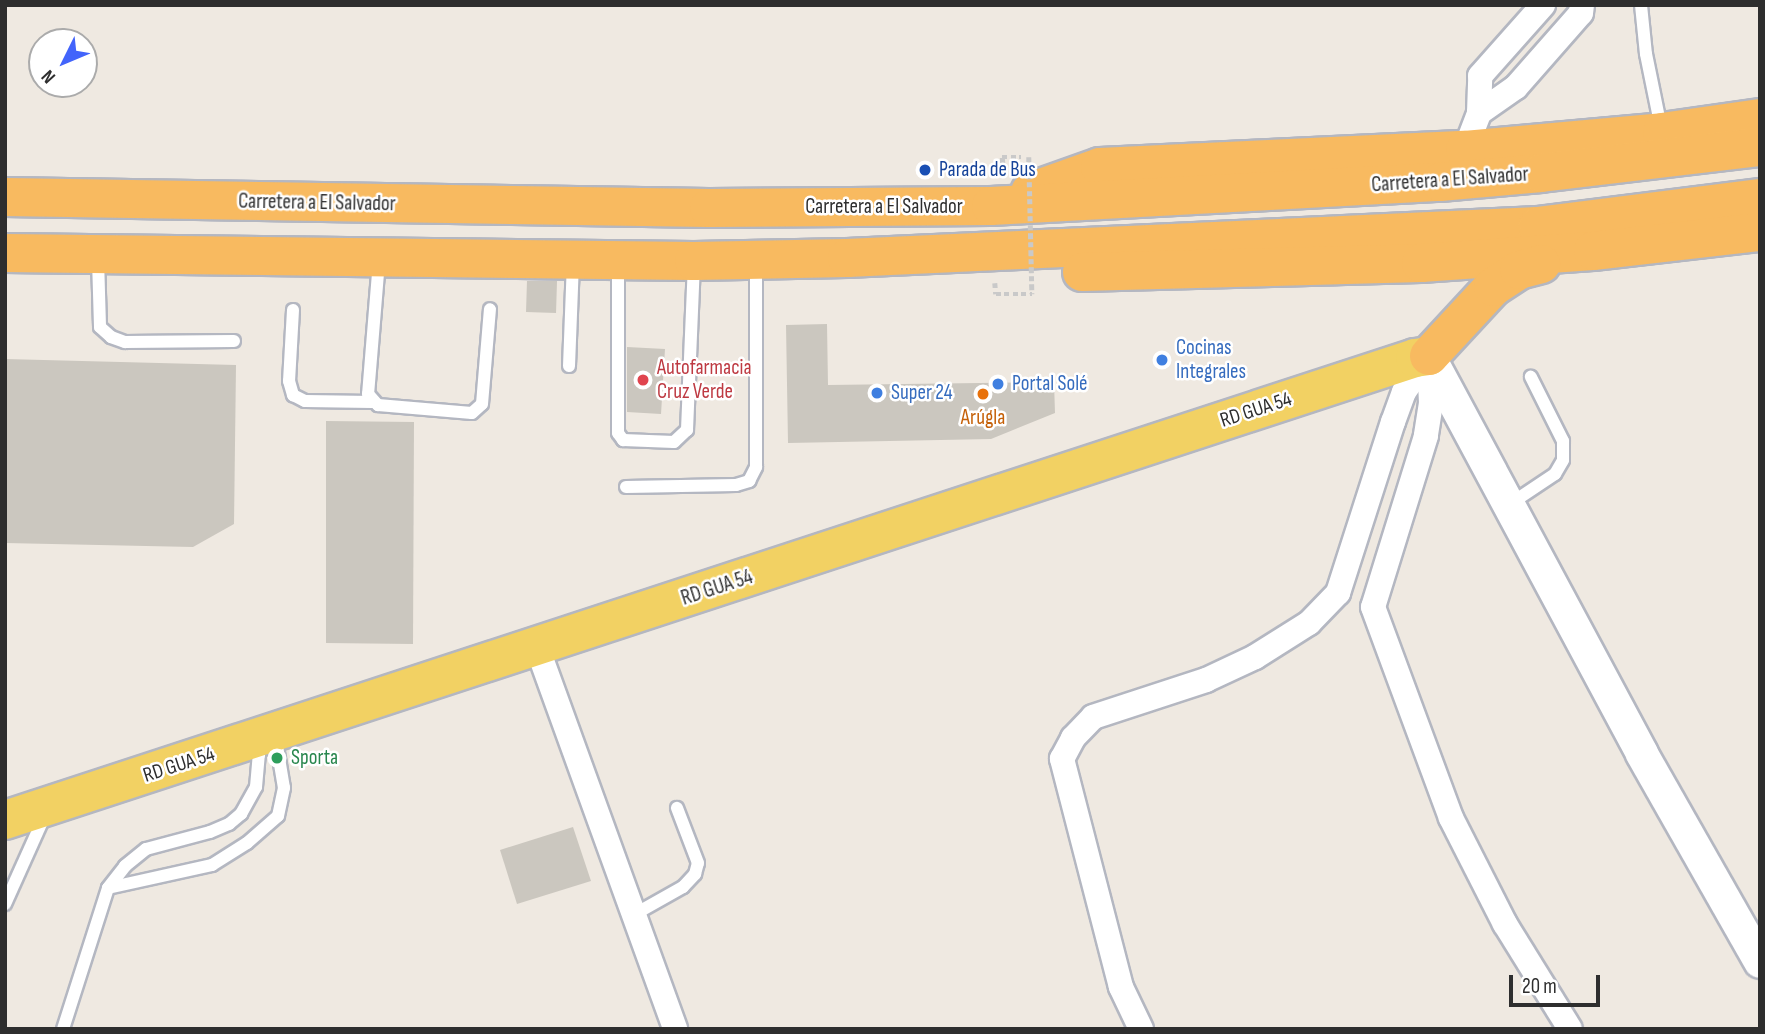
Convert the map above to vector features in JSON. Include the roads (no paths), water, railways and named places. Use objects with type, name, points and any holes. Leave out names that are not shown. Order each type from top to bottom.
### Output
[{"type":"highway","points":[[991,206],[1100,167],[1465,150],[1662,132],[1760,118]]},
{"type":"highway","name":"Carretera a El Salvador","points":[[5,197],[709,208],[991,206],[1440,182],[1760,147]]},
{"type":"highway","points":[[5,253],[694,261],[847,258],[1538,226],[1760,198]]},
{"type":"highway","points":[[847,258],[921,272],[1153,272],[1421,263],[1593,251],[1760,232]]},
{"type":"highway","points":[[1429,356],[1484,295],[1506,277],[1519,270],[1593,251]]},
{"type":"highway","points":[[1421,263],[1448,275],[1456,287],[1456,302],[1429,356]]},
{"type":"main road","name":"RD GUA 54","points":[[5,820],[1415,358],[1429,356]]},
{"type":"street","points":[[1465,150],[1479,113],[1479,76],[1543,5]]},
{"type":"street","points":[[1479,113],[1516,87],[1581,13],[1582,5]]},
{"type":"street","points":[[1429,356],[1635,742],[1760,962]]},
{"type":"street","points":[[1142,1029],[1121,987],[1062,759],[1073,738],[1093,717],[1206,680],[1255,657],[1309,623],[1338,593],[1392,422],[1404,392],[1429,356]]},
{"type":"street","points":[[1429,356],[1432,403],[1426,436],[1373,607],[1451,818],[1505,924],[1570,1029]]},
{"type":"street","points":[[1338,593],[1373,607]]},
{"type":"street","points":[[537,647],[675,1029]]},
{"type":"lane","points":[[1641,5],[1646,54],[1662,132]]},
{"type":"lane","points":[[98,254],[100,327],[111,337],[125,342],[234,341]]},
{"type":"lane","points":[[372,402],[368,394],[380,257]]},
{"type":"lane","points":[[618,259],[618,433],[623,440],[674,442],[687,430],[694,261]]},
{"type":"lane","points":[[626,487],[736,485],[749,481],[756,467],[753,306],[756,259]]},
{"type":"lane","points":[[569,366],[573,260]]},
{"type":"lane","points":[[293,310],[289,381],[293,395],[304,401],[372,402],[378,405],[472,413],[482,404],[485,395],[490,309]]},
{"type":"lane","points":[[1508,505],[1555,474],[1563,460],[1563,441],[1531,377]]},
{"type":"lane","points":[[67,1027],[96,918],[108,888],[125,866],[146,849],[210,832],[229,824],[241,814],[256,787],[259,755],[265,737]]},
{"type":"lane","points":[[108,888],[212,864],[247,843],[278,816],[284,788],[265,737]]},
{"type":"lane","points":[[5,904],[47,808]]},
{"type":"lane","points":[[635,914],[684,887],[695,874],[698,863],[677,808]]},
{"type":"place","name":"Parada de Bus","points":[[925,170]]},
{"type":"place","name":"Cocinas Integrales","points":[[1162,360]]},
{"type":"place","name":"Autofarmacia Cruz Verde","points":[[643,380]]},
{"type":"place","name":"Portal Solé","points":[[998,384]]},
{"type":"place","name":"Super 24","points":[[877,393]]},
{"type":"place","name":"Arúgla","points":[[983,394]]},
{"type":"place","name":"Sporta","points":[[277,758]]}]
